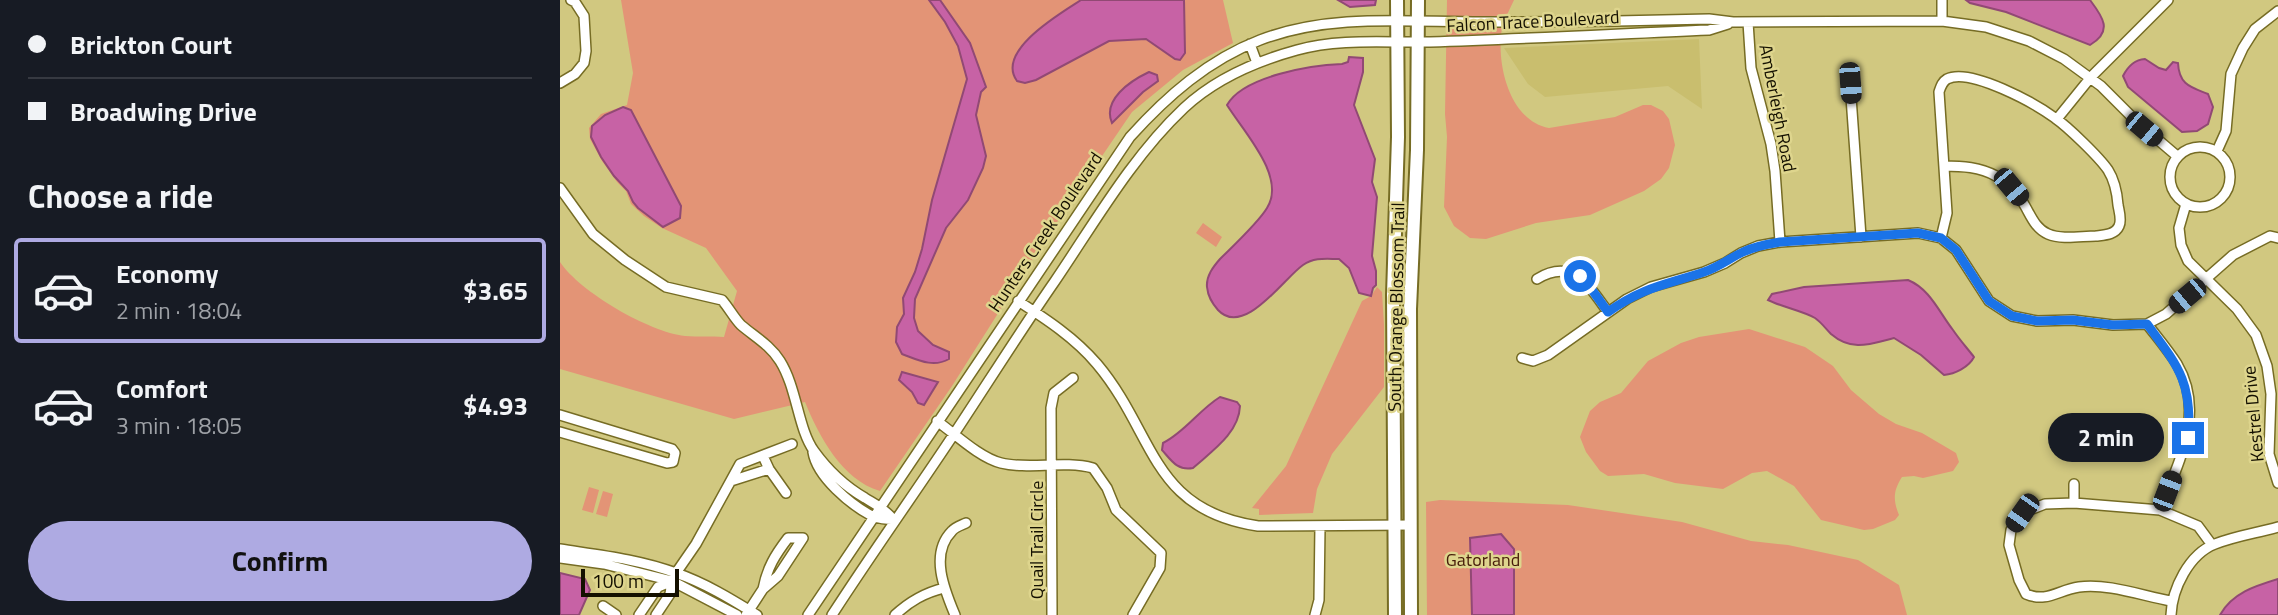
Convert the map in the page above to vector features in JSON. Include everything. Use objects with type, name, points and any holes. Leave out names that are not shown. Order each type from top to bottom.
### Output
[{"type":"main road","name":"South Orange Blossom Trail","points":[[1395,615],[1393,295],[1398,137],[1397,0]]},
{"type":"main road","name":"South Orange Blossom Trail","points":[[1412,615],[1410,309],[1416,180],[1418,0]]},
{"type":"street","points":[[560,83],[575,74],[584,63],[586,51],[584,16],[571,0]]},
{"type":"street","points":[[1942,0],[1942,20]]},
{"type":"street","points":[[2057,119],[2091,78],[2165,1]]},
{"type":"street","points":[[2217,150],[2226,131],[2231,74],[2255,29],[2278,11]]},
{"type":"street","name":"Falcon Trace Boulevard","points":[[1418,22],[1942,20],[1986,27],[2029,41],[2064,59],[2091,78],[2177,156]]},
{"type":"street","name":"Hunters Creek Boulevard","points":[[808,615],[1130,137],[1161,102],[1187,81],[1250,44],[1295,29],[1321,24],[1418,22]]},
{"type":"street","name":"Falcon Trace Boulevard","points":[[1418,42],[1709,30],[1733,22]]},
{"type":"street","name":"Amberleigh Road","points":[[1748,22],[1749,69],[1773,158],[1780,242]]},
{"type":"street","name":"Hunters Creek Boulevard","points":[[832,615],[1146,147],[1185,107],[1217,84],[1257,63],[1301,49],[1324,44],[1418,42]]},
{"type":"street","points":[[1250,44],[1257,63]]},
{"type":"street","points":[[1941,238],[1947,213],[1939,92],[1942,83],[1948,78],[1958,76],[2003,88],[2057,119],[2106,167],[2117,193],[2120,220],[2119,227],[2106,235],[2063,237],[2048,234],[2036,226],[2022,200],[2011,187],[1996,176],[1963,166],[1944,166]]},
{"type":"street","points":[[1850,83],[1861,237]]},
{"type":"street","points":[[2193,147],[2217,150],[2228,163],[2231,173],[2226,194],[2212,205],[2199,207],[2186,204],[2177,197],[2170,177],[2177,156],[2193,147]]},
{"type":"street","points":[[560,188],[593,234],[625,260],[666,287],[722,300],[739,323],[764,341],[780,361],[793,389],[815,460],[825,477],[841,493],[874,517],[894,520]]},
{"type":"street","name":"Kestrel Drive","points":[[2186,204],[2179,228],[2181,245],[2188,261],[2237,309],[2256,335],[2267,366],[2274,423],[2269,454],[2278,483]]},
{"type":"street","points":[[1522,358],[1533,360],[1548,355],[1627,299],[1651,288],[1704,272],[1758,246],[1780,242],[1918,233],[1941,238],[1956,250],[1989,301],[2012,316],[2037,321],[2073,320],[2113,325],[2147,324],[2166,314],[2234,255],[2270,236],[2278,238]]},
{"type":"street","points":[[1537,279],[1548,272],[1572,272],[1587,283],[1608,312]]},
{"type":"street","points":[[1018,301],[1075,342],[1097,365],[1129,410],[1153,458],[1178,491],[1191,502],[1235,523],[1258,526],[1411,525]]},
{"type":"street","points":[[2147,324],[2183,377],[2190,417],[2188,438],[2160,510]]},
{"type":"street","points":[[1051,464],[1051,408],[1054,394],[1073,378]]},
{"type":"street","points":[[562,416],[672,449],[675,458],[673,462],[667,463],[560,430],[562,416]]},
{"type":"street","name":"Quail Trail Circle","points":[[937,421],[983,455],[1000,463],[1079,464],[1093,468],[1107,488],[1116,510],[1161,553],[1160,568],[1133,615]]},
{"type":"street","points":[[624,450],[629,436]]},
{"type":"street","points":[[656,615],[670,594],[674,577],[696,544],[740,464],[792,443]]},
{"type":"street","points":[[813,450],[848,486],[882,506],[894,520]]},
{"type":"street","points":[[762,456],[786,492]]},
{"type":"street","name":"Quail Trail Circle","points":[[1051,464],[1052,615]]},
{"type":"street","points":[[731,481],[769,469]]},
{"type":"street","points":[[2074,484],[2074,503]]},
{"type":"street","points":[[2171,601],[2079,587],[2038,599],[2026,594],[2009,545],[2011,530],[2022,513],[2045,504],[2074,503],[2160,510],[2198,526],[2212,545]]},
{"type":"street","points":[[955,615],[944,588],[940,563],[942,547],[951,531],[966,523]]},
{"type":"street","points":[[1315,615],[1319,600],[1320,526]]},
{"type":"street","points":[[2171,615],[2171,601],[2180,580],[2193,561],[2212,545],[2278,527]]},
{"type":"street","points":[[560,549],[633,561],[714,590],[751,613],[763,589],[772,559],[788,538],[803,538],[778,576],[763,589]]},
{"type":"street","points":[[560,558],[674,577],[737,615]]},
{"type":"street","points":[[639,615],[658,587],[674,577]]},
{"type":"street","points":[[895,615],[927,592],[944,588]]},
{"type":"street","points":[[603,606],[616,615]]},
{"type":"shaded area","points":[[929,0],[940,0],[970,43],[986,87],[981,92],[976,115],[986,156],[983,168],[968,200],[946,228],[915,299],[914,318],[918,331],[933,345],[949,352],[949,359],[937,363],[920,361],[902,354],[896,342],[897,327],[904,314],[903,298],[922,249],[932,200],[967,79],[958,46]]},
{"type":"shaded area","points":[[1081,0],[1184,0],[1185,53],[1180,60],[1175,59],[1146,39],[1109,41],[1036,80],[1025,83],[1017,81],[1013,69],[1015,58],[1022,46],[1046,23]]},
{"type":"shaded area","points":[[1338,0],[1376,0],[1375,5],[1350,7]]},
{"type":"shaded area","points":[[1966,0],[2090,0],[2102,18],[2104,29],[2090,45],[2006,12]]},
{"type":"shaded area","points":[[1699,39],[1702,109],[1668,86],[1545,97],[1528,84],[1504,48]]},
{"type":"shaded area","points":[[1349,57],[1363,58],[1363,72],[1354,105],[1375,159],[1372,182],[1377,197],[1372,256],[1376,285],[1371,296],[1359,293],[1349,268],[1339,259],[1316,260],[1303,265],[1251,311],[1240,317],[1228,317],[1218,310],[1208,294],[1209,275],[1220,259],[1263,214],[1272,196],[1267,169],[1252,141],[1227,105],[1235,95],[1263,80],[1297,70],[1342,64],[1348,62]]},
{"type":"shaded area","points":[[2145,59],[2166,70],[2173,62],[2178,63],[2183,81],[2208,94],[2213,107],[2208,124],[2197,131],[2182,132],[2128,87],[2123,76],[2125,72],[2135,62]]},
{"type":"shaded area","points":[[1149,72],[1157,75],[1158,81],[1112,123],[1110,115],[1114,99],[1126,86]]},
{"type":"shaded area","points":[[623,107],[631,110],[681,206],[680,218],[663,227],[633,202],[628,191],[601,157],[591,137],[592,126],[605,115]]},
{"type":"shaded area","points":[[1908,280],[1928,295],[1974,357],[1969,364],[1944,375],[1921,355],[1894,338],[1861,345],[1846,343],[1831,334],[1815,318],[1768,300],[1772,294],[1804,287]]},
{"type":"shaded area","points":[[902,372],[938,382],[924,405],[918,403],[912,392],[899,380]]},
{"type":"shaded area","points":[[1220,397],[1237,402],[1240,406],[1235,425],[1223,441],[1193,468],[1179,466],[1162,450],[1163,443]]},
{"type":"shaded area","points":[[1501,534],[1514,549],[1514,615],[1472,615],[1470,538]]},
{"type":"shaded area","points":[[560,573],[585,579],[590,590],[579,615],[560,615]]},
{"type":"shaded area","points":[[2278,579],[2278,615],[2220,615],[2238,596]]},
{"type":"green space","points":[[621,0],[1223,0],[1233,43],[1183,70],[1132,112],[880,491],[866,485],[843,467],[817,429],[805,402],[734,419],[560,369],[560,262],[583,286],[616,309],[653,327],[685,336],[724,337],[737,291],[706,248],[662,228],[631,204],[626,191],[602,161],[590,139],[589,128],[601,114],[627,105],[633,73]]},
{"type":"green space","points":[[1447,0],[1514,0],[1501,32],[1502,64],[1516,105],[1536,123],[1549,128],[1615,117],[1643,105],[1651,105],[1663,111],[1669,119],[1675,145],[1669,168],[1661,179],[1644,191],[1590,215],[1536,223],[1486,239],[1470,238],[1454,226],[1444,207]]},
{"type":"green space","points":[[1203,223],[1222,237],[1216,247],[1196,233]]},
{"type":"green space","points":[[1377,287],[1382,292],[1384,387],[1332,454],[1317,489],[1313,513],[1259,515],[1259,509],[1252,508],[1286,466],[1362,301],[1371,296]]},
{"type":"green space","points":[[1749,329],[1805,347],[1833,366],[1851,390],[1879,414],[1896,424],[1922,433],[1956,453],[1959,462],[1953,471],[1923,478],[1902,477],[1895,496],[1899,515],[1895,520],[1864,530],[1821,520],[1794,486],[1767,471],[1752,473],[1723,489],[1675,483],[1644,474],[1608,476],[1600,471],[1586,452],[1580,437],[1590,411],[1600,402],[1621,393],[1648,361],[1681,343],[1699,337]]},
{"type":"green space","points":[[589,487],[599,490],[593,513],[582,510]]},
{"type":"green space","points":[[603,491],[613,494],[607,517],[596,514]]},
{"type":"green space","name":"Gatorland","points":[[1440,500],[1568,505],[1682,522],[1751,541],[1788,545],[1858,560],[1899,585],[1907,615],[1427,615],[1426,502]]},
{"type":"route","points":[[1580,276],[1608,312],[1651,288],[1704,272],[1758,246],[1780,242],[1918,233],[1941,238],[1956,250],[1989,301],[2012,316],[2037,321],[2147,324],[2183,377],[2190,417],[2188,438]]}]
